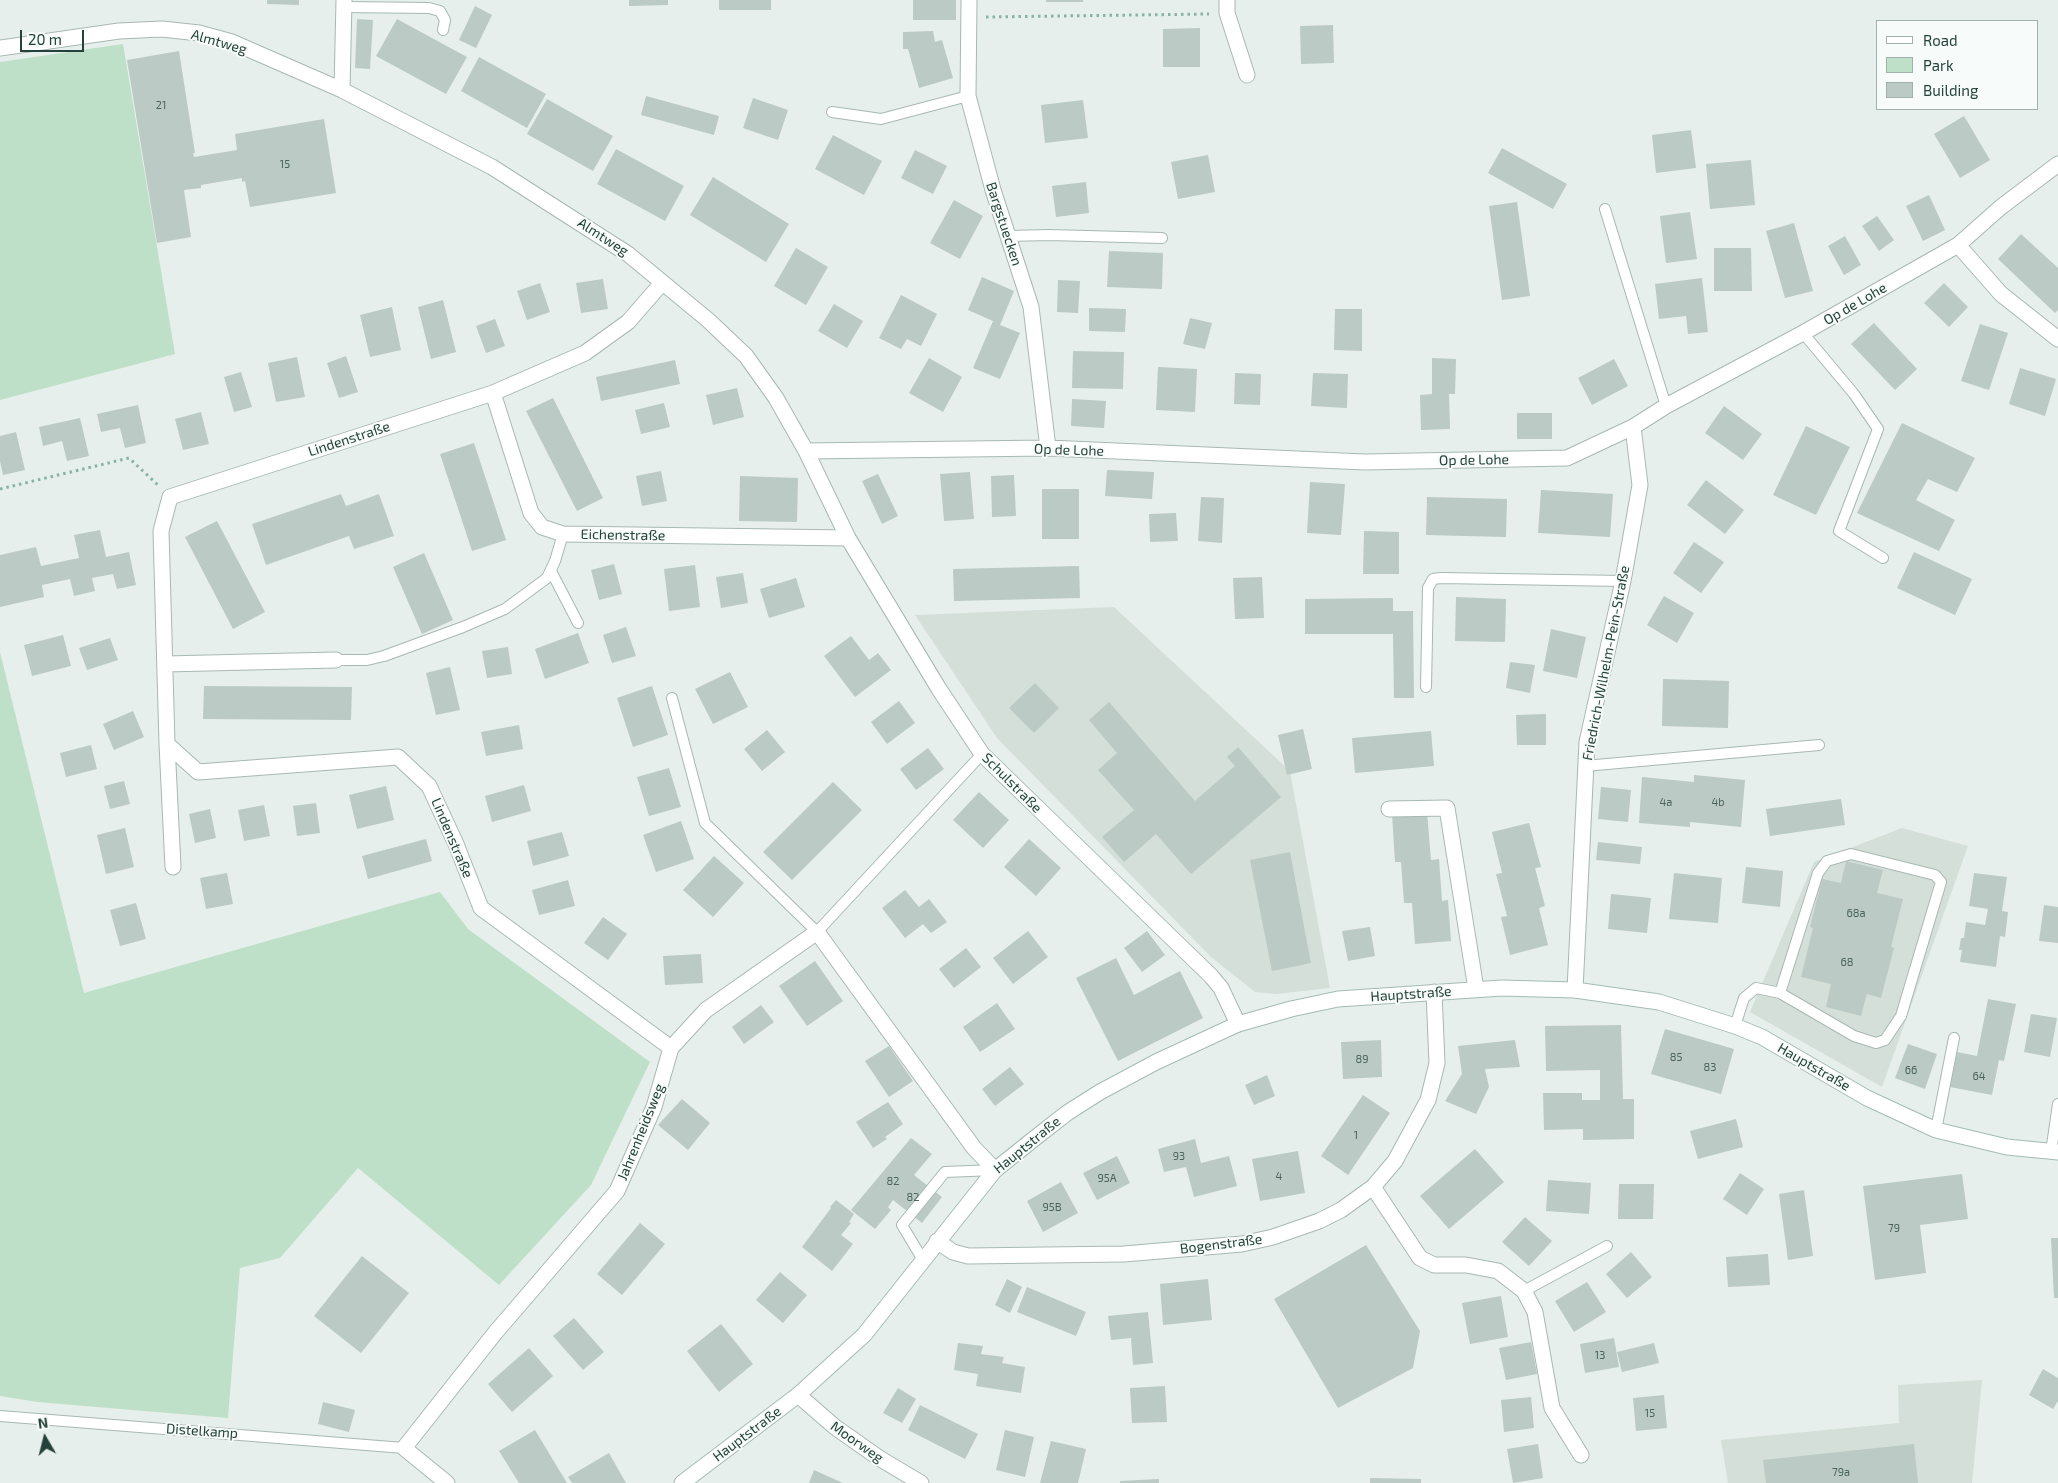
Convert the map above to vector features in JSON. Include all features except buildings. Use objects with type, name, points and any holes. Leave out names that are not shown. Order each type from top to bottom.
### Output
[{"type":"street","name":"Bargstuecken","points":[[969,0],[968,96],[993,190],[1031,307],[1048,448]]},
{"type":"street","points":[[342,90],[344,3]]},
{"type":"street","points":[[1227,7],[1247,76]]},
{"type":"street","name":"Almtweg","points":[[0,48],[119,31],[162,29],[199,33],[232,42],[342,90],[492,167],[628,254],[708,320],[746,356],[776,398],[806,451]]},
{"type":"street","name":"Op de Lohe","points":[[806,451],[1048,448],[1365,462],[1567,458],[1633,427],[1666,406],[1803,333],[1958,245],[2001,207],[2058,164]]},
{"type":"street","points":[[1958,245],[2001,294],[2058,339]]},
{"type":"street","name":"Lindenstraße","points":[[170,497],[494,393],[585,353],[628,322],[662,283]]},
{"type":"street","name":"Eichenstraße","points":[[494,393],[531,513],[542,527],[563,534],[848,538]]},
{"type":"street","name":"Friedrich-Wilhelm-Pein-Straße","points":[[1575,990],[1587,742],[1623,581],[1640,485],[1633,427]]},
{"type":"street","name":"Schulstraße","points":[[806,451],[848,538],[939,689],[982,754],[1211,976],[1221,988],[1238,1024]]},
{"type":"street","points":[[170,497],[161,531],[167,744],[173,867]]},
{"type":"street","points":[[165,664],[336,660]]},
{"type":"street","name":"Lindenstraße","points":[[167,744],[198,772],[398,757],[430,786],[456,844],[481,908],[672,1048]]},
{"type":"street","points":[[1389,810],[1447,808],[1476,990]]},
{"type":"street","points":[[817,932],[974,1148],[995,1170]]},
{"type":"street","name":"Jahrenheidsweg","points":[[404,1448],[495,1333],[618,1191],[654,1107],[672,1048],[706,1010],[817,932]]},
{"type":"street","name":"Hauptstraße","points":[[682,1483],[798,1395],[864,1335],[995,1170],[1066,1113],[1100,1092],[1156,1062],[1238,1024],[1338,999],[1476,990],[1575,990],[1659,1002],[1735,1026],[1762,1037],[1867,1098],[1936,1130],[2007,1147],[2055,1152]]},
{"type":"street","name":"Bogenstraße","points":[[937,1241],[954,1252],[968,1256],[1124,1254],[1242,1244],[1272,1237],[1318,1221],[1341,1210],[1373,1187],[1395,1161],[1428,1100],[1433,1083],[1437,1040],[1434,992]]},
{"type":"street","points":[[1373,1187],[1420,1258],[1434,1265],[1466,1265],[1498,1271],[1524,1291],[1535,1312],[1552,1408],[1581,1455]]},
{"type":"street","name":"Moorweg","points":[[798,1395],[842,1432],[879,1458],[921,1483]]},
{"type":"street","points":[[404,1448],[447,1483]]},
{"type":"lane","points":[[344,3],[429,8],[440,11],[446,20],[444,30]]},
{"type":"lane","points":[[832,112],[881,119],[968,96]]},
{"type":"lane","points":[[1605,209],[1666,406]]},
{"type":"lane","points":[[1008,236],[1162,238]]},
{"type":"lane","points":[[1803,333],[1854,394],[1878,429],[1840,531],[1882,558]]},
{"type":"lane","points":[[336,660],[375,659],[463,627],[505,608],[547,578],[563,534]]},
{"type":"lane","points":[[551,571],[578,623]]},
{"type":"lane","points":[[1426,687],[1428,588],[1432,579],[1623,581]]},
{"type":"lane","points":[[672,698],[706,823],[817,932],[982,754]]},
{"type":"lane","points":[[1585,766],[1818,745]]},
{"type":"lane","points":[[1735,1026],[1744,998],[1756,988],[1780,993],[1854,1036],[1876,1044],[1885,1040],[1902,1016],[1942,882],[1935,875],[1851,854],[1827,861],[1818,872],[1780,993]]},
{"type":"lane","points":[[1936,1130],[1954,1038]]},
{"type":"lane","points":[[2055,1152],[2058,1104]]},
{"type":"lane","points":[[923,1260],[902,1225],[945,1172],[995,1170]]},
{"type":"lane","points":[[1524,1291],[1607,1246]]},
{"type":"lane","name":"Distelkamp","points":[[0,1416],[404,1448]]},
{"type":"path","points":[[969,18],[1227,7]]},
{"type":"path","points":[[0,489],[129,458],[170,497]]},
{"type":"shaded area","points":[[1114,607],[1290,771],[1330,988],[1277,994],[1255,992],[1211,957],[997,738],[915,615]]},
{"type":"shaded area","points":[[1902,828],[1968,846],[1882,1087],[1750,1012],[1814,862]]},
{"type":"shaded area","points":[[1982,1380],[1972,1483],[1728,1483],[1721,1440],[1899,1423],[1898,1385]]},
{"type":"green space","points":[[123,44],[175,354],[0,400],[0,62]]},
{"type":"green space","points":[[0,652],[84,993],[440,892],[468,929],[650,1062],[591,1185],[499,1285],[358,1168],[280,1258],[240,1268],[228,1418],[37,1402],[0,1396]]}]
